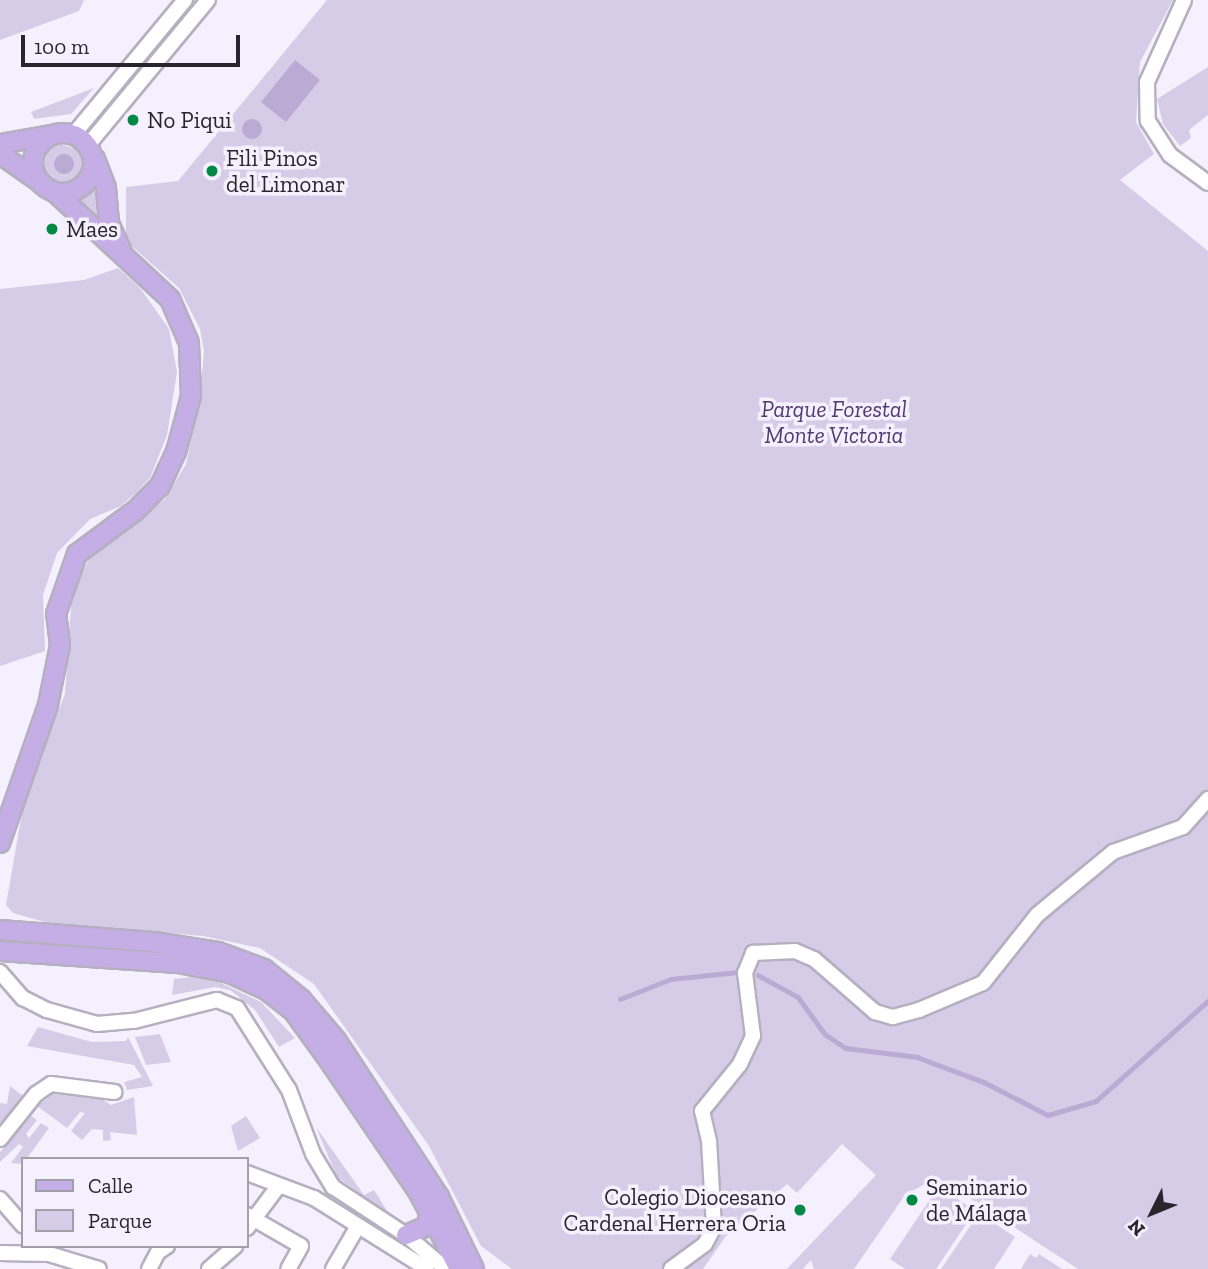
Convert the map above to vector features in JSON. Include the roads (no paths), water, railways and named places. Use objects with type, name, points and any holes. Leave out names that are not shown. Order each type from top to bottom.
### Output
[{"type":"main road","points":[[40,182],[33,166],[35,151],[52,135]]},
{"type":"main road","points":[[0,144],[52,135],[85,144],[106,188],[108,223],[125,258]]},
{"type":"main road","points":[[55,192],[77,191],[86,184],[92,173],[85,144]]},
{"type":"main road","points":[[0,154],[55,192],[170,299],[189,342],[191,396],[176,452],[160,485],[135,511],[77,554],[56,614],[60,645],[48,705],[0,843]]},
{"type":"main road","points":[[0,930],[153,942],[218,952],[264,969],[301,999],[336,1040],[439,1197],[474,1269]]},
{"type":"main road","points":[[0,936],[0,944]]},
{"type":"main road","points":[[0,951],[178,963],[230,973],[265,989],[295,1012],[429,1211],[458,1269]]},
{"type":"main road","points":[[406,1235],[427,1226],[429,1211]]},
{"type":"street","points":[[85,144],[185,0]]},
{"type":"street","points":[[85,144],[208,0]]},
{"type":"street","points":[[1184,0],[1147,82],[1148,121],[1170,155],[1208,183]]},
{"type":"street","points":[[671,1269],[705,1244],[714,1227],[709,1141],[702,1111],[740,1064],[754,1036],[745,973],[753,953],[795,951],[814,959],[874,1013],[893,1017],[919,1010],[983,983],[1037,915],[1113,852],[1183,827],[1208,799]]},
{"type":"street","points":[[0,972],[23,998],[97,1024],[134,1021],[217,1000],[237,1008],[258,1037],[289,1090],[313,1154],[332,1187],[406,1235],[446,1269]]},
{"type":"street","points":[[0,1139],[36,1094],[51,1084],[114,1091]]},
{"type":"street","points":[[248,1172],[265,1178],[276,1188],[314,1198],[427,1269]]},
{"type":"street","points":[[276,1188],[249,1220],[301,1246],[288,1269]]},
{"type":"street","points":[[0,1199],[21,1223]]},
{"type":"street","points":[[333,1269],[358,1226]]},
{"type":"street","points":[[149,1269],[158,1252],[164,1248]]},
{"type":"street","points":[[209,1269],[233,1248]]},
{"type":"street","points":[[0,1253],[45,1250],[99,1269]]},
{"type":"waterway","points":[[620,999],[671,979],[738,972]]},
{"type":"waterway","points":[[758,975],[798,997],[825,1034],[846,1048],[917,1057],[984,1082],[1048,1115],[1096,1101],[1208,1001]]},
{"type":"place","name":"No Piqui","points":[[133,120]]},
{"type":"place","name":"Fili Pinos del Limonar","points":[[212,171]]},
{"type":"place","name":"Maes","points":[[52,229]]},
{"type":"place","name":"Seminario de Málaga","points":[[912,1200]]},
{"type":"place","name":"Colegio Diocesano Cardenal Herrera Oria","points":[[800,1210]]},
{"type":"park label","name":"Parque Forestal Monte Victoria","points":[[834,422]]}]
